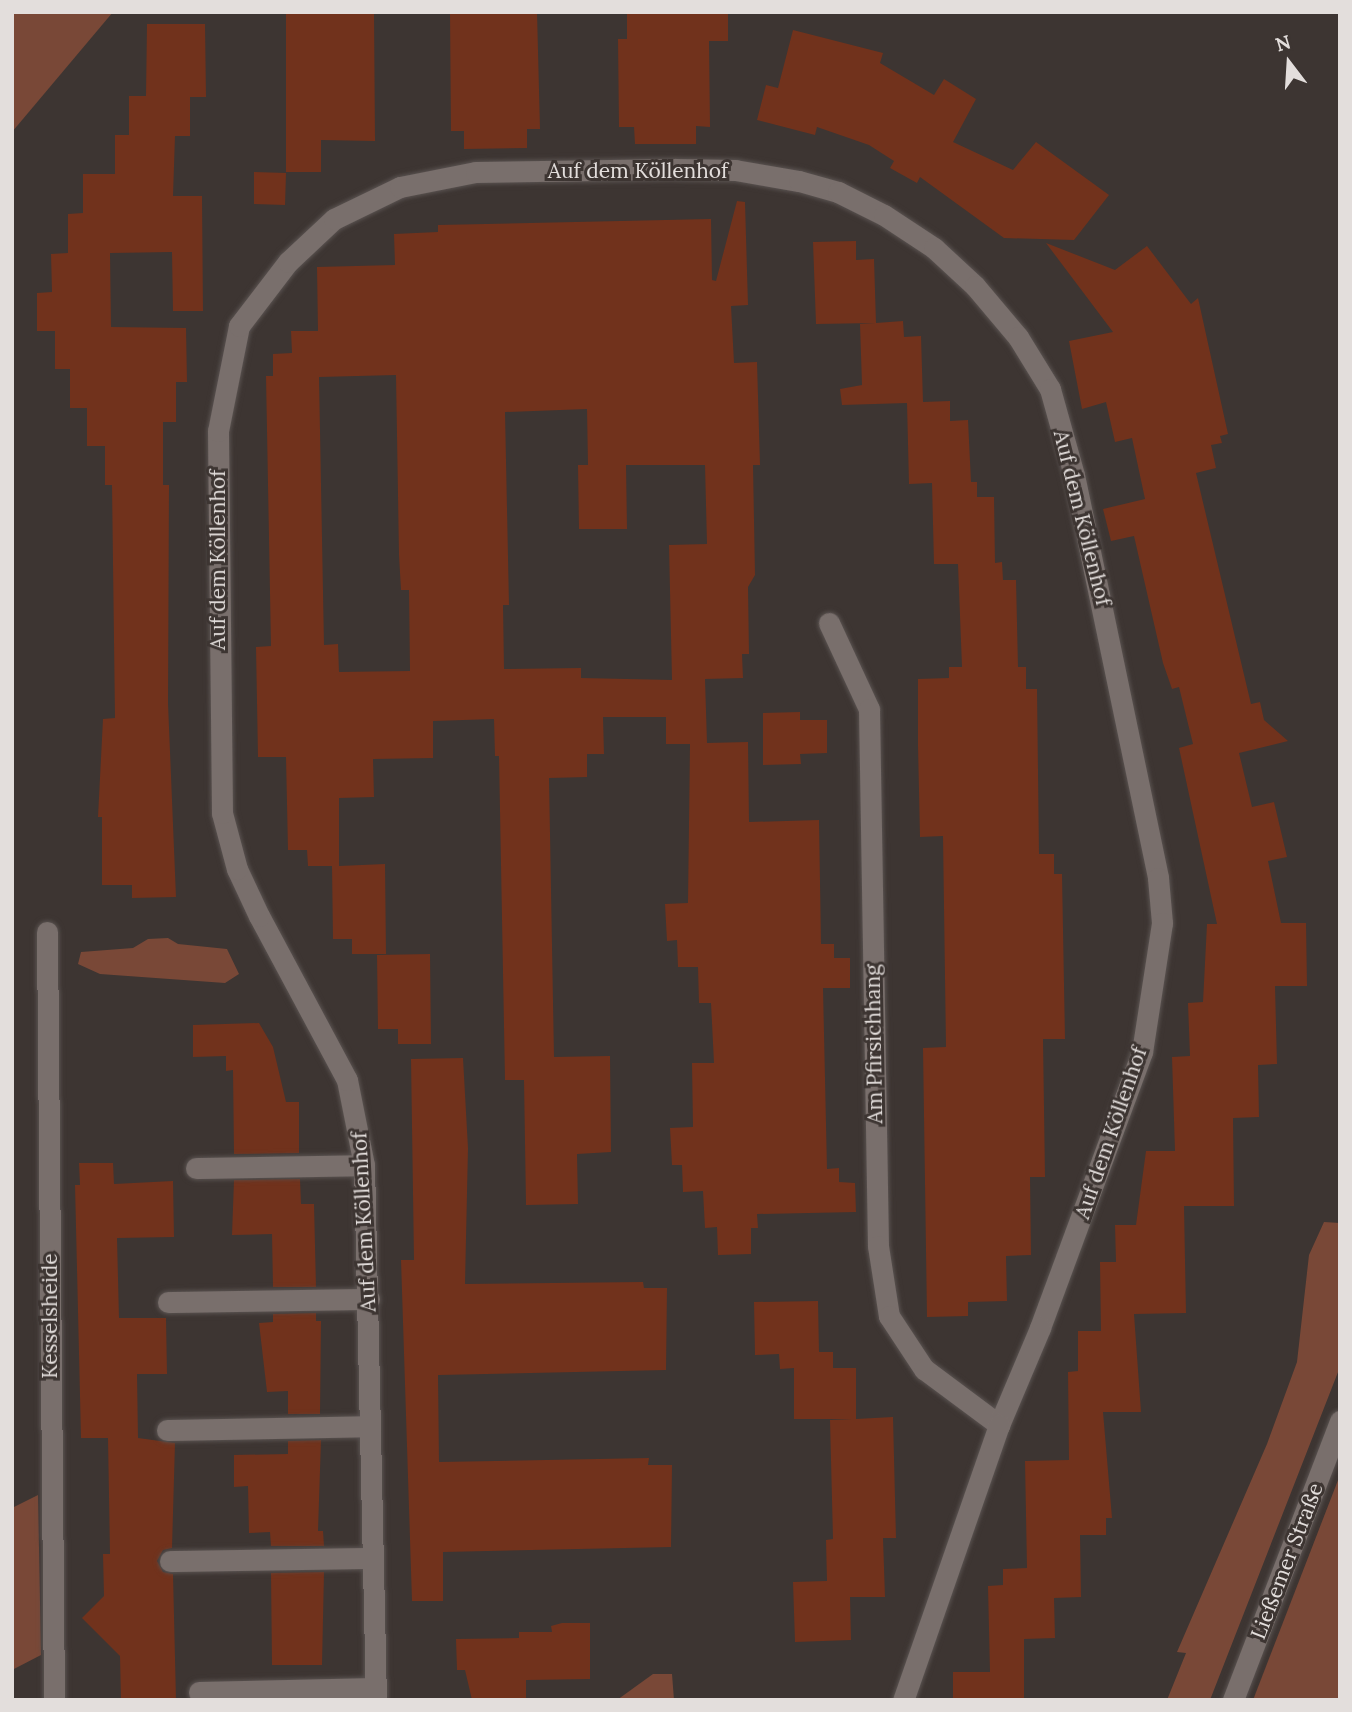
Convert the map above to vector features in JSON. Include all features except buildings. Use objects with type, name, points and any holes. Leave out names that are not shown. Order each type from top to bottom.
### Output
[{"type":"street","name":"Auf dem Köllenhof","points":[[376,1694],[364,1165],[347,1080],[248,893],[222,813],[218,431],[239,326],[288,262],[334,219],[400,187],[476,172],[675,169],[735,170],[838,192],[884,215],[934,248],[975,286],[1018,337],[1050,390],[1111,639],[1158,878],[1162,923],[1142,1052],[1040,1328],[999,1425],[903,1700]]},
{"type":"street","name":"Am Pfirsichhang","points":[[829,623],[869,709],[878,1246],[889,1316],[924,1369],[999,1425]]},
{"type":"street","name":"Kesselsheide","points":[[47,932],[54,1700]]},
{"type":"street","points":[[196,1168],[364,1165]]},
{"type":"street","points":[[168,1303],[369,1299]]},
{"type":"street","name":"Ließemer Straße","points":[[1233,1700],[1340,1421]]},
{"type":"street","points":[[167,1430],[370,1426]]},
{"type":"street","points":[[170,1561],[372,1558]]},
{"type":"street","points":[[199,1692],[376,1694]]},
{"type":"shaded area","points":[[12,12],[113,12],[12,132]]},
{"type":"shaded area","points":[[168,938],[178,944],[227,949],[239,974],[225,983],[100,974],[78,964],[81,952],[133,948],[148,939]]},
{"type":"shaded area","points":[[1324,1222],[1340,1223],[1340,1367],[1210,1700],[1167,1700],[1186,1653],[1177,1652],[1267,1444],[1297,1362],[1309,1255]]},
{"type":"shaded area","points":[[1340,1475],[1340,1700],[1253,1700]]},
{"type":"shaded area","points":[[38,1495],[41,1655],[12,1670],[12,1508]]},
{"type":"shaded area","points":[[653,1674],[672,1674],[674,1700],[617,1700]]}]
